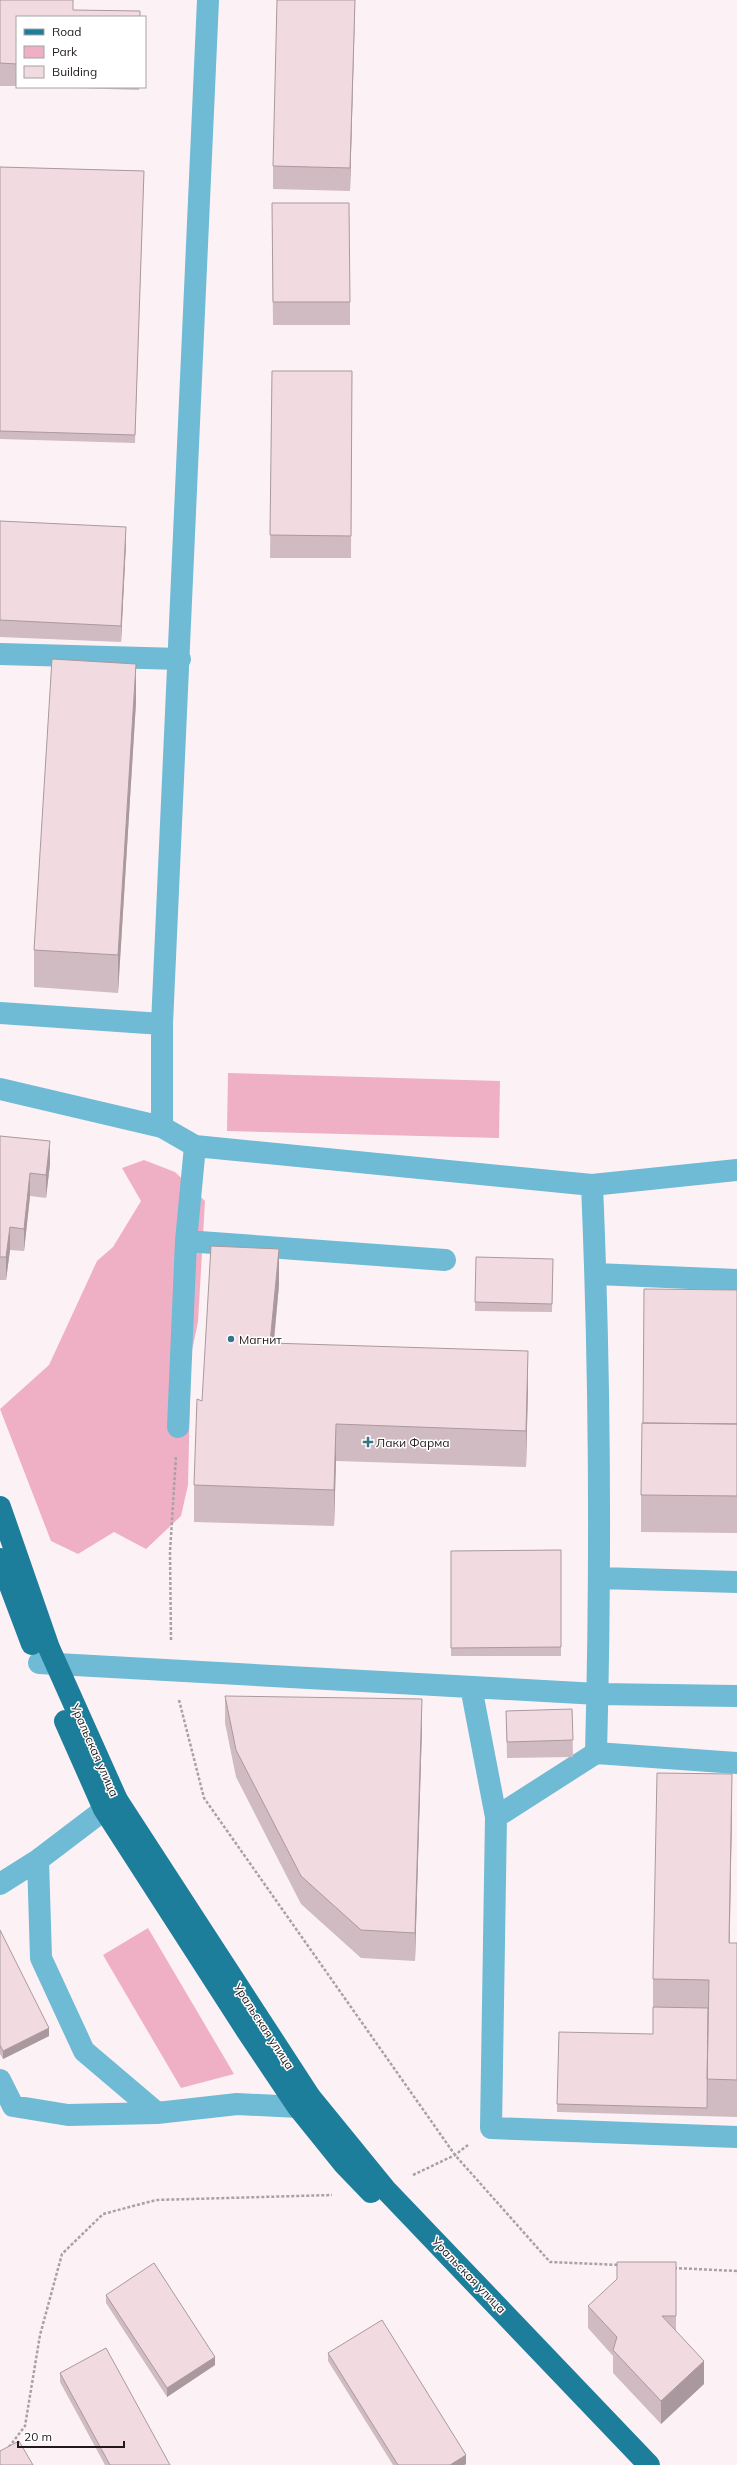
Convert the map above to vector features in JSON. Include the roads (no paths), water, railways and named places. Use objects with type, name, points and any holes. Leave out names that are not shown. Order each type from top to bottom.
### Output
[{"type":"main road","name":"Уральская улица","points":[[0,1507],[48,1663]]},
{"type":"main road","name":"Уральская улица","points":[[0,1559],[111,1804],[344,2164],[379,2192],[649,2465]]},
{"type":"main road","name":"Уральская улица","points":[[379,2192],[629,2465]]},
{"type":"lane","points":[[162,1127],[162,1024],[180,659],[208,0]]},
{"type":"lane","points":[[0,654],[180,659]]},
{"type":"lane","points":[[0,1013],[162,1024]]},
{"type":"lane","points":[[0,1089],[162,1127],[195,1146],[592,1185],[737,1170]]},
{"type":"lane","points":[[178,1427],[186,1241],[195,1146]]},
{"type":"lane","points":[[592,1185],[596,1274],[600,1578],[596,1753]]},
{"type":"lane","points":[[186,1241],[446,1260]]},
{"type":"lane","points":[[596,1274],[737,1280]]},
{"type":"lane","points":[[600,1578],[737,1582]]},
{"type":"lane","points":[[48,1663],[598,1694],[737,1696]]},
{"type":"lane","points":[[471,1687],[496,1817],[491,2128],[737,2137]]},
{"type":"lane","points":[[496,1817],[596,1753],[737,1763]]},
{"type":"lane","points":[[0,1884],[38,1860],[111,1804]]},
{"type":"lane","points":[[38,1860],[41,1958],[47,1973],[84,2051],[157,2113]]},
{"type":"lane","points":[[0,2080],[13,2106],[68,2115],[157,2113],[237,2104],[304,2102]]},
{"type":"place","name":"Магнит","points":[[231,1339]]},
{"type":"place","name":"Лаки Фарма","points":[[368,1442]]}]
